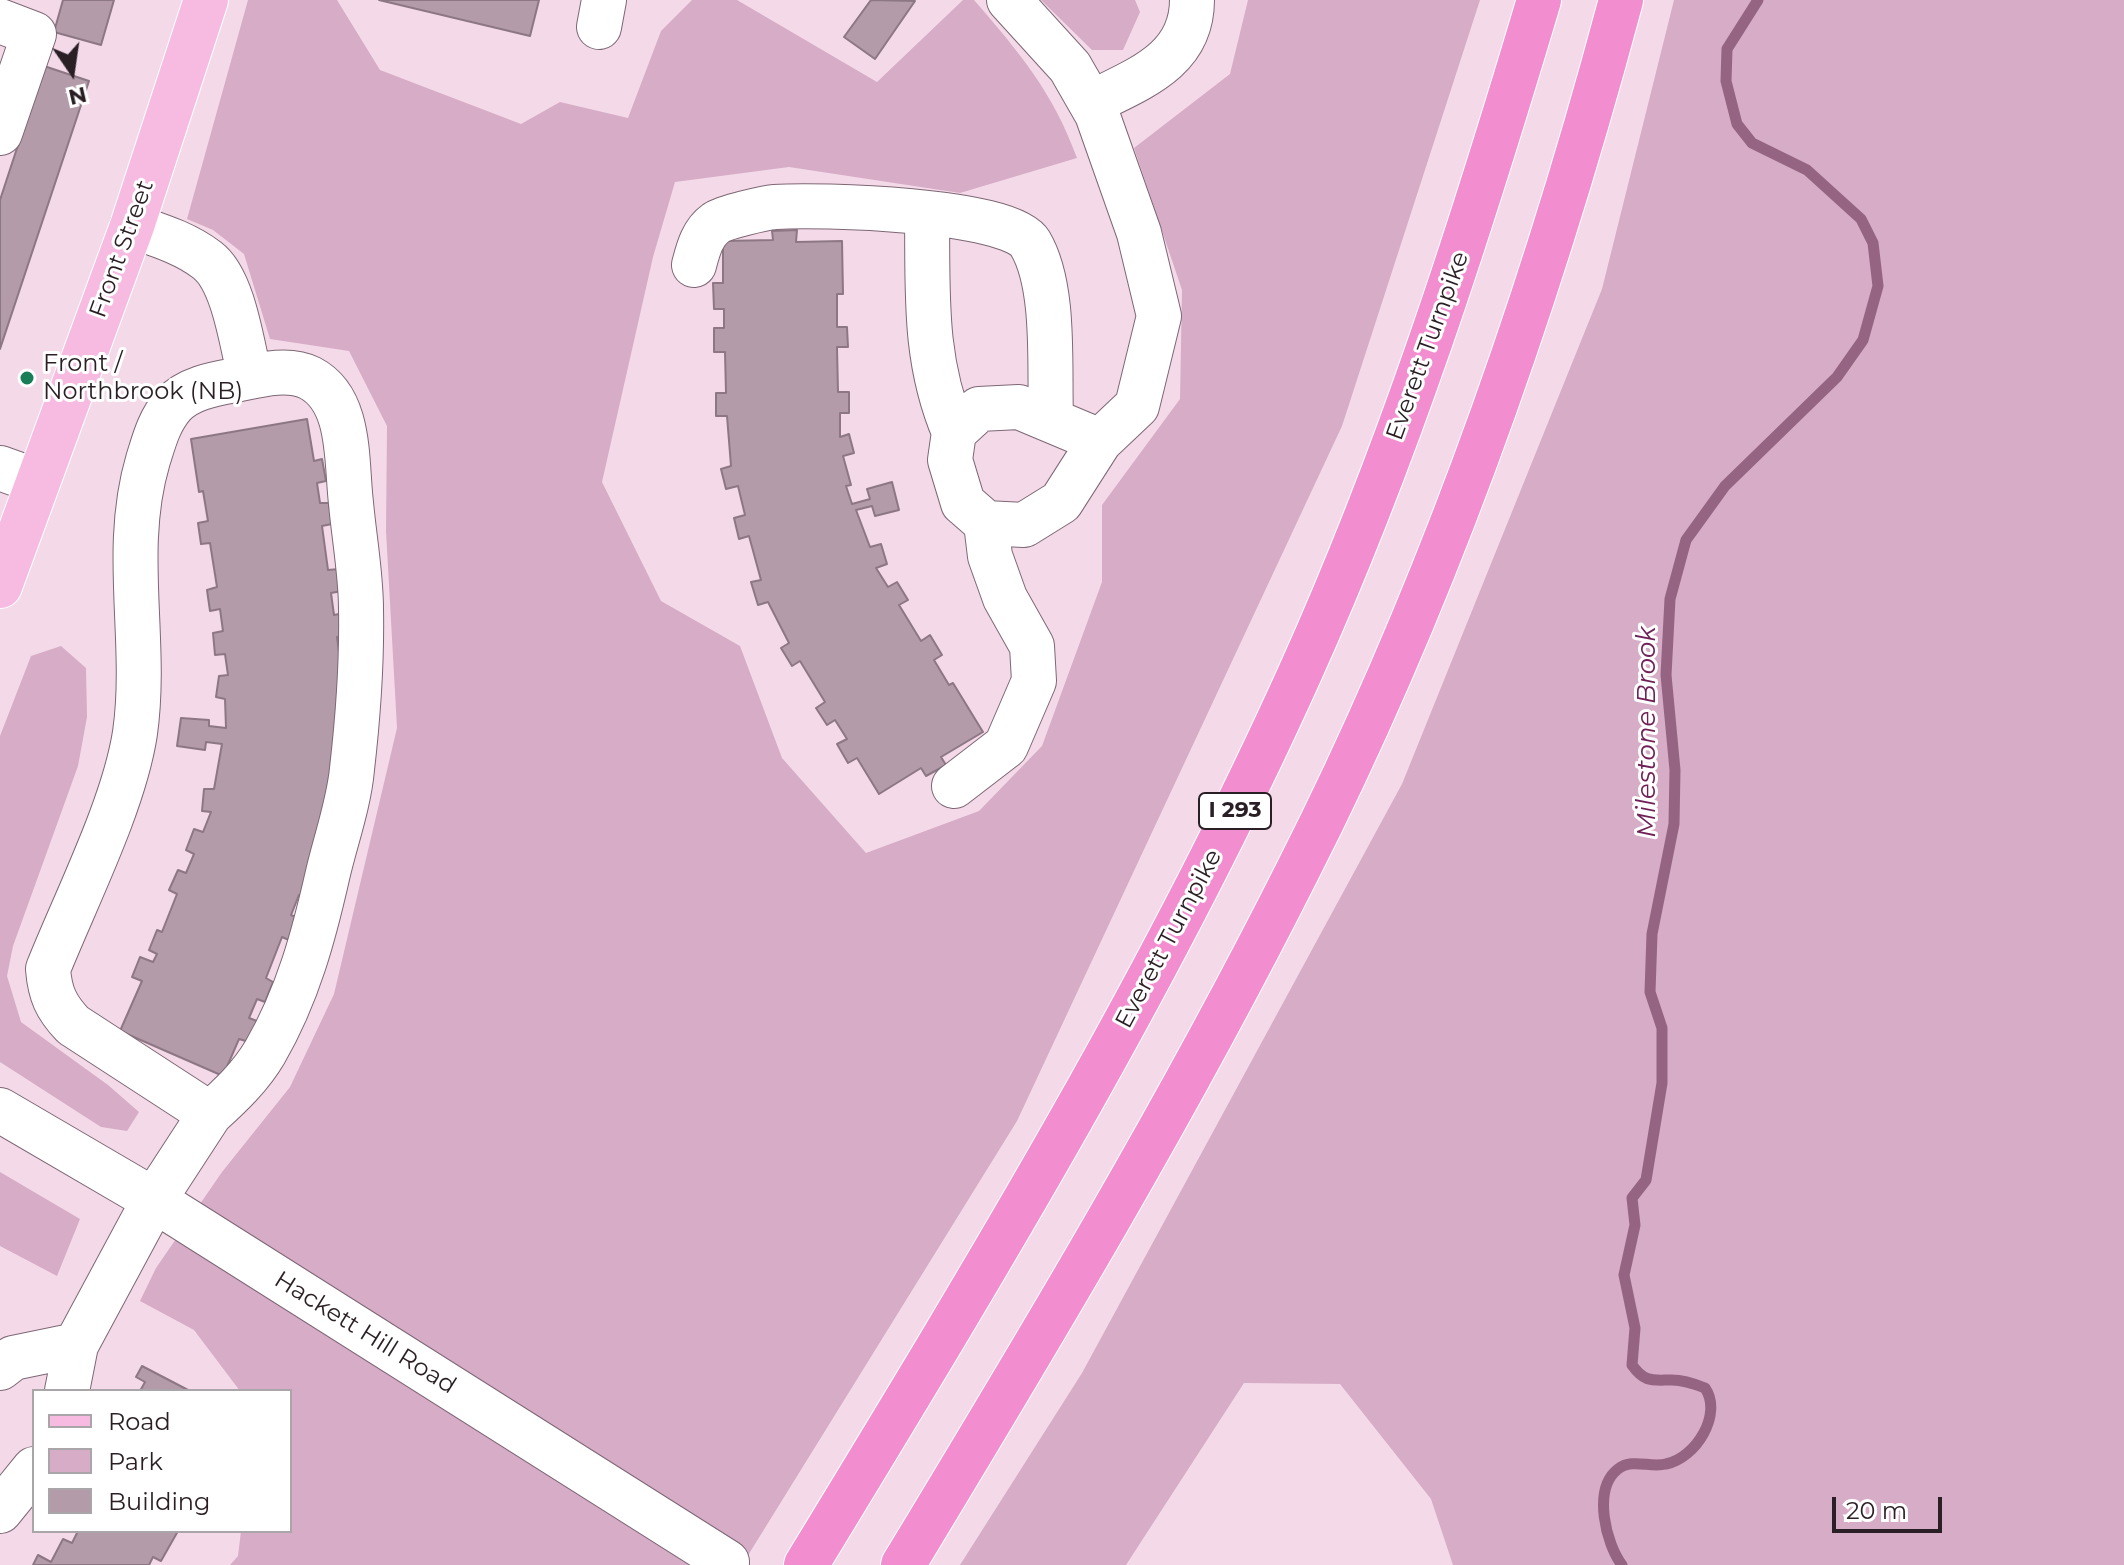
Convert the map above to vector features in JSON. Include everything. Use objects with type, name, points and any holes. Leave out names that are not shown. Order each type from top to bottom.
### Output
[{"type":"highway","name":"Everett Turnpike","points":[[806,1565],[977,1283],[1107,1059],[1228,827],[1301,671],[1369,508],[1485,182],[1539,0]]},
{"type":"highway","points":[[903,1565],[1096,1245],[1221,1020],[1300,867],[1367,723],[1473,468],[1533,304],[1584,139],[1621,0]]},
{"type":"main road","name":"Front Street","points":[[0,586],[18,474],[132,226],[206,0]]},
{"type":"street","points":[[927,213],[929,347],[938,395],[954,432],[950,460],[963,503],[986,523],[1024,525],[1061,502],[1100,441],[1137,406],[1159,316],[1139,233],[1091,103],[1070,67],[1009,0]]},
{"type":"street","points":[[1091,103],[1161,67],[1192,23],[1192,0]]},
{"type":"street","points":[[0,133],[27,19]]},
{"type":"street","points":[[694,265],[699,244],[716,223],[772,207],[896,209],[1004,224],[1029,241],[1044,277],[1051,418]]},
{"type":"street","points":[[132,226],[178,243],[210,262],[226,287],[250,377]]},
{"type":"street","points":[[67,1389],[76,1345],[154,1200],[210,1114],[241,1086],[265,1052],[309,954],[352,771],[361,607],[339,410],[331,394],[294,371],[250,377],[191,393],[174,404],[157,429],[135,520],[133,560],[139,696],[135,734],[126,774],[48,969],[50,992],[59,1010],[73,1025],[210,1114]]},
{"type":"street","points":[[954,432],[979,409],[1019,407],[1100,441]]},
{"type":"street","points":[[954,786],[1006,746],[1034,681],[1032,646],[1005,598],[990,556],[986,523]]},
{"type":"street","name":"Hackett Hill Road","points":[[0,1110],[154,1200],[727,1562]]},
{"type":"street","points":[[0,1368],[13,1358],[76,1345]]},
{"type":"street","points":[[0,1511],[32,1471]]},
{"type":"green space","points":[[248,0],[337,0],[380,70],[521,124],[560,102],[628,118],[661,31],[692,0],[737,0],[877,82],[963,0],[974,0],[1006,37],[1046,93],[1077,158],[960,193],[789,167],[675,182],[653,257],[602,482],[661,601],[740,646],[782,758],[866,853],[979,811],[1042,746],[1102,582],[1102,505],[1180,399],[1182,290],[1134,148],[1230,74],[1248,0],[1480,0],[1342,426],[1017,1121],[742,1565],[230,1565],[238,1556],[241,1533],[292,1533],[292,1389],[238,1389],[194,1330],[140,1301],[156,1268],[222,1172],[290,1087],[334,994],[397,728],[386,531],[387,426],[349,351],[270,339],[244,254],[213,230],[187,219]]},
{"type":"green space","points":[[1041,0],[1135,0],[1140,12],[1123,50],[1092,50]]},
{"type":"green space","points":[[1674,0],[2124,0],[2124,1565],[1453,1565],[1431,1499],[1340,1384],[1244,1383],[1126,1565],[960,1565],[1082,1373],[1402,784],[1602,289]]},
{"type":"green space","points":[[61,646],[86,668],[87,717],[78,766],[13,946],[7,976],[21,1022],[108,1085],[139,1112],[127,1131],[101,1127],[0,1062],[0,736],[31,656]]},
{"type":"green space","points":[[0,1172],[80,1219],[57,1276],[0,1246]]},
{"type":"building","points":[[63,0],[114,0],[101,45],[54,32]]},
{"type":"building","points":[[379,0],[539,0],[530,36]]},
{"type":"building","points":[[871,0],[915,1],[875,59],[844,37]]},
{"type":"building","points":[[44,66],[89,81],[0,349],[0,200]]},
{"type":"building","points":[[797,230],[796,242],[842,241],[843,294],[837,294],[837,327],[847,327],[848,347],[837,347],[838,392],[849,392],[849,413],[840,413],[840,437],[849,434],[854,453],[843,456],[851,485],[846,486],[852,504],[870,499],[867,489],[892,482],[899,510],[875,516],[872,506],[856,510],[870,547],[881,544],[887,564],[876,568],[888,587],[897,582],[908,600],[899,605],[921,641],[930,635],[942,655],[934,660],[949,685],[953,683],[983,732],[941,757],[946,765],[926,776],[921,768],[879,794],[857,758],[848,763],[837,744],[847,739],[835,720],[827,725],[816,708],[825,702],[800,661],[792,666],[781,648],[789,643],[768,602],[758,605],[751,582],[761,580],[749,536],[739,539],[734,518],[745,515],[738,486],[726,489],[721,469],[731,466],[727,416],[716,416],[716,393],[726,393],[725,352],[714,352],[714,328],[724,328],[724,309],[714,309],[713,283],[723,283],[723,241],[773,240],[772,231]]},
{"type":"building","points":[[307,419],[314,461],[322,459],[326,481],[317,483],[320,503],[329,503],[332,524],[322,526],[328,570],[339,569],[342,591],[331,593],[334,615],[344,613],[347,635],[337,637],[342,675],[339,779],[329,778],[308,899],[299,895],[291,915],[300,919],[291,941],[282,937],[266,978],[273,982],[265,1002],[257,999],[249,1018],[257,1021],[249,1042],[239,1039],[223,1076],[120,1031],[142,981],[132,977],[140,957],[153,962],[157,954],[149,950],[157,930],[162,932],[177,894],[169,890],[178,870],[186,873],[194,854],[186,850],[194,829],[203,832],[211,812],[202,811],[204,789],[214,789],[222,744],[206,742],[205,750],[177,746],[181,718],[209,720],[209,726],[226,728],[225,699],[216,697],[219,676],[228,675],[225,654],[215,655],[213,633],[223,631],[220,609],[210,611],[207,590],[217,587],[210,543],[201,544],[198,523],[208,521],[203,491],[199,492],[191,439]]},
{"type":"building","points":[[142,1366],[186,1389],[141,1389],[145,1382],[136,1377]]},
{"type":"building","points":[[77,1533],[177,1533],[161,1561],[153,1557],[149,1565],[33,1565],[38,1555],[51,1562],[63,1539],[72,1543]]},
{"type":"waterway","name":"Milestone Brook","points":[[1622,1565],[1611,1544],[1604,1517],[1605,1489],[1610,1478],[1623,1466],[1666,1464],[1677,1460],[1704,1434],[1711,1410],[1705,1388],[1680,1381],[1649,1379],[1632,1365],[1635,1328],[1624,1275],[1635,1225],[1632,1198],[1646,1180],[1662,1083],[1662,1028],[1650,992],[1652,934],[1674,824],[1675,770],[1666,675],[1670,599],[1686,540],[1725,486],[1837,377],[1863,340],[1878,286],[1873,243],[1861,219],[1807,170],[1752,143],[1737,124],[1726,81],[1727,49],[1758,0]]},
{"type":"place","name":"Front / Northbrook (NB)","points":[[27,378]]}]
